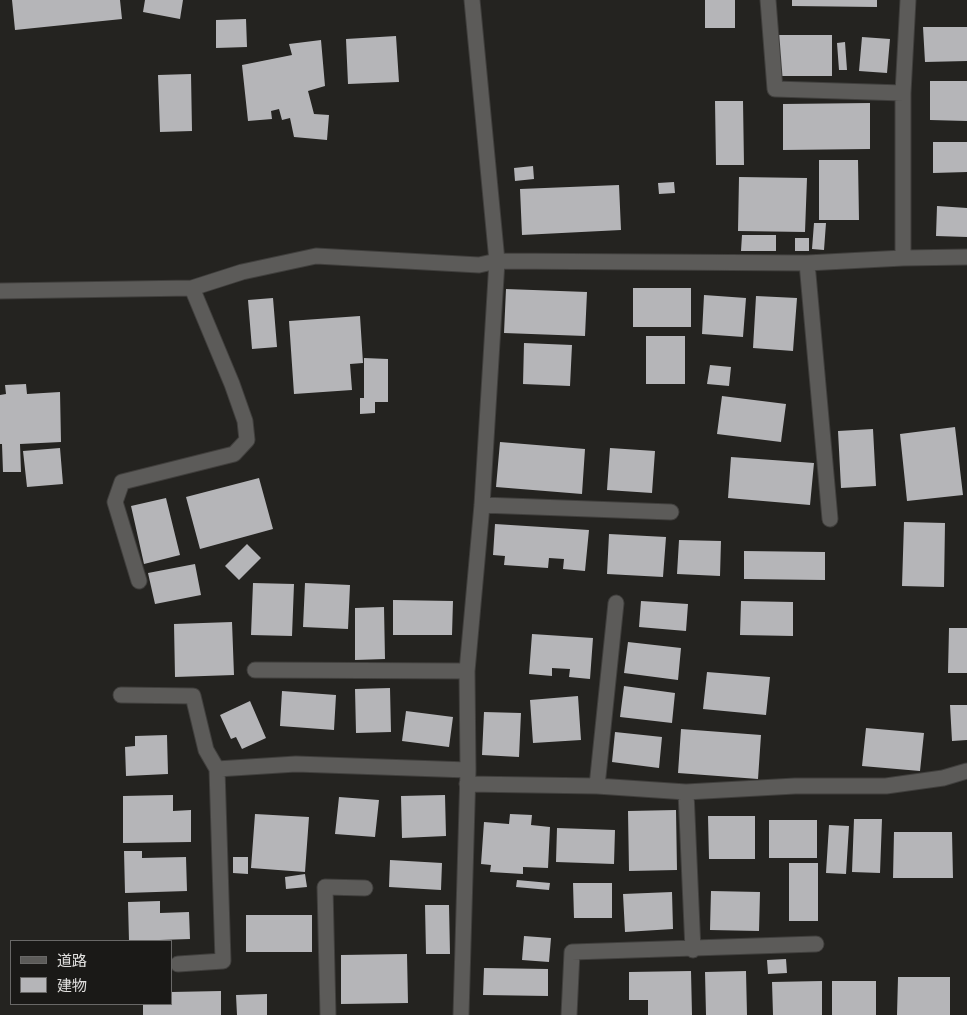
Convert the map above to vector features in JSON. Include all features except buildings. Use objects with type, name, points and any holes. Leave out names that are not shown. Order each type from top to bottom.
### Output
[{"type":"street","points":[[461,1015],[468,777],[467,671],[482,505],[497,261],[472,0]]},
{"type":"street","points":[[768,0],[775,89],[903,93]]},
{"type":"street","points":[[903,258],[903,93],[908,0]]},
{"type":"street","points":[[0,291],[192,288],[242,272],[316,256],[479,265],[497,261],[807,263],[903,258],[967,258]]},
{"type":"street","points":[[807,263],[830,519]]},
{"type":"street","points":[[139,581],[115,502],[122,482],[234,454],[246,440],[245,421],[232,384],[192,288]]},
{"type":"street","points":[[482,505],[671,512]]},
{"type":"street","points":[[597,786],[616,603]]},
{"type":"street","points":[[255,670],[467,671]]},
{"type":"street","points":[[121,695],[193,696],[206,750],[217,769],[223,962],[178,964]]},
{"type":"street","points":[[217,769],[296,764],[686,792],[795,786],[886,786],[943,778],[967,771]]},
{"type":"street","points":[[686,792],[694,950]]},
{"type":"street","points":[[328,1015],[325,887],[365,888]]},
{"type":"street","points":[[569,1015],[572,952],[694,950],[816,944]]}]
